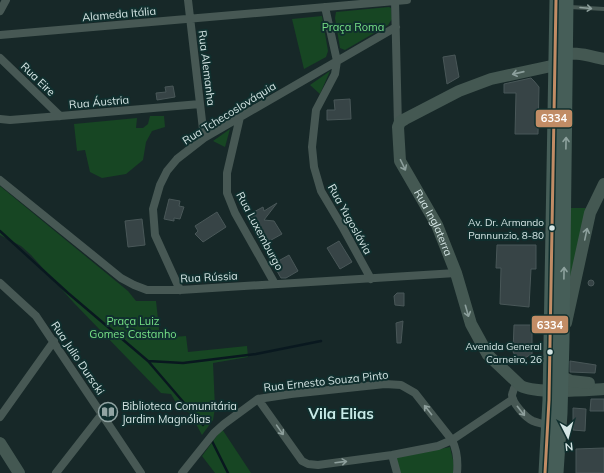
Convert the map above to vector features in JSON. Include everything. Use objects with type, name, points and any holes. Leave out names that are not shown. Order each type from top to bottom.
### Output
[{"type":"main road","points":[[557,473],[555,390],[559,3]]},
{"type":"main road","points":[[545,473],[549,426],[555,390],[562,377],[563,340],[559,59]]},
{"type":"street","points":[[0,11],[6,0]]},
{"type":"street","name":"Rua Alemanha","points":[[188,0],[204,138]]},
{"type":"street","name":"Rua Inglaterra","points":[[395,0],[400,161],[436,225],[456,273],[471,324],[488,354],[517,383],[526,389],[604,389]]},
{"type":"street","name":"Alameda Itália","points":[[0,36],[407,0]]},
{"type":"street","name":"Rua Yugoslávia","points":[[325,7],[337,61],[335,74],[316,110],[312,147],[314,168],[321,191],[371,279]]},
{"type":"street","name":"Rua Tchecoslováquia","points":[[180,290],[155,235],[153,209],[160,185],[167,171],[177,158],[204,138],[396,27]]},
{"type":"street","points":[[398,127],[400,122],[405,119],[459,91],[491,79],[575,54],[604,59]]},
{"type":"street","name":"Rua Eire","points":[[0,58],[60,116]]},
{"type":"street","name":"Rua Áustria","points":[[0,119],[10,120],[200,104]]},
{"type":"street","name":"Rua Luxemburgo","points":[[240,117],[227,172],[227,193],[235,212],[275,284]]},
{"type":"street","name":"Rua Rússia","points":[[0,180],[121,278],[147,290],[180,290],[456,273]]},
{"type":"street","points":[[563,340],[590,213],[604,184]]},
{"type":"street","name":"Rua Julio Durscki","points":[[0,283],[36,316],[141,473]]},
{"type":"street","points":[[0,417],[54,341]]},
{"type":"street","points":[[562,377],[571,381],[604,384]]},
{"type":"street","points":[[517,383],[512,394],[513,399],[526,417],[549,426]]},
{"type":"street","name":"Rua Ernesto Souza Pinto","points":[[182,473],[214,433],[258,399],[385,384],[401,385],[415,393],[452,440],[455,447],[458,465],[456,473]]},
{"type":"street","points":[[258,399],[302,461],[308,464],[318,465],[392,455],[438,446],[452,440],[513,399]]},
{"type":"street","points":[[56,473],[102,414]]},
{"type":"street","points":[[0,443],[19,473]]},
{"type":"street","points":[[392,455],[397,473]]},
{"type":"lane","points":[[559,3],[604,9]]},
{"type":"green space","name":"Praça Roma","points":[[391,8],[392,19],[388,25],[345,50],[340,48],[335,18],[336,12]]},
{"type":"green space","points":[[322,16],[328,51],[326,57],[304,69],[292,19]]},
{"type":"green space","points":[[330,71],[320,94],[310,85]]},
{"type":"green space","points":[[150,116],[164,116],[165,127],[152,131],[146,142],[143,160],[126,174],[102,178],[90,172],[85,150],[77,151],[74,124],[137,118],[136,128],[143,128],[148,124]]},
{"type":"green space","points":[[230,129],[225,147],[213,141]]},
{"type":"green space","name":"Praça Luiz Gomes Castanho","points":[[0,186],[128,291],[136,301],[156,301],[160,338],[186,336],[188,352],[247,346],[248,357],[213,363],[215,408],[213,420],[202,435],[190,413],[179,408],[171,394],[161,393],[74,303],[31,255],[21,246],[0,235]]},
{"type":"green space","points":[[570,208],[586,208],[568,297]]},
{"type":"green space","points":[[222,429],[251,473],[215,473],[202,456]]},
{"type":"green space","points":[[450,447],[454,464],[453,473],[399,473],[395,458]]},
{"type":"building","points":[[455,55],[459,77],[447,84],[443,57]]},
{"type":"building","points":[[531,78],[539,87],[538,134],[515,134],[516,93],[504,93],[504,84]]},
{"type":"building","points":[[173,86],[175,97],[157,100],[156,93],[166,92],[165,87]]},
{"type":"building","points":[[350,99],[351,119],[327,120],[327,110],[335,110],[334,100]]},
{"type":"building","points":[[169,199],[180,201],[179,206],[184,207],[180,219],[174,218],[174,221],[164,219]]},
{"type":"building","points":[[277,203],[264,220],[274,221],[282,234],[264,244],[255,230],[256,229],[251,221],[252,219],[250,214],[263,207],[264,211]]},
{"type":"building","points":[[217,212],[226,227],[203,242],[195,234],[198,231],[195,226]]},
{"type":"building","points":[[142,219],[145,245],[128,247],[125,221]]},
{"type":"building","points":[[339,241],[352,262],[340,269],[327,248]]},
{"type":"building","points":[[497,245],[536,245],[536,269],[531,269],[529,307],[500,304],[501,268],[496,268]]},
{"type":"building","points":[[289,255],[298,271],[286,278],[281,278],[273,264]]},
{"type":"building","points":[[591,280],[594,283],[591,286],[588,283]]},
{"type":"building","points":[[397,293],[404,293],[404,306],[395,305],[394,296]]},
{"type":"building","points":[[403,321],[401,343],[397,343],[396,323]]},
{"type":"building","points":[[514,325],[532,325],[532,354],[519,361],[513,352]]},
{"type":"building","points":[[570,361],[596,365],[595,373],[570,372]]},
{"type":"building","points":[[591,399],[604,399],[604,411],[590,411]]},
{"type":"building","points":[[573,408],[586,409],[585,431],[573,430]]},
{"type":"building","points":[[604,448],[604,473],[576,473],[576,449]]},
{"type":"waterway","points":[[0,231],[68,293],[148,361],[203,425]]},
{"type":"waterway","points":[[148,361],[183,363],[256,354],[321,341]]},
{"type":"waterway","points":[[212,441],[228,473]]},
{"type":"transit line","name":"6334","points":[[545,473],[549,400],[556,0]]},
{"type":"place","name":"Av. Dr. Armando Pannunzio, 8-80","points":[[552,228]]},
{"type":"place","name":"Avenida General Carneiro, 26","points":[[550,352]]},
{"type":"place","name":"Biblioteca Comunitária Jardim Magnólias","points":[[108,412]]},
{"type":"district","name":"Vila Elias","points":[[341,414]]}]
